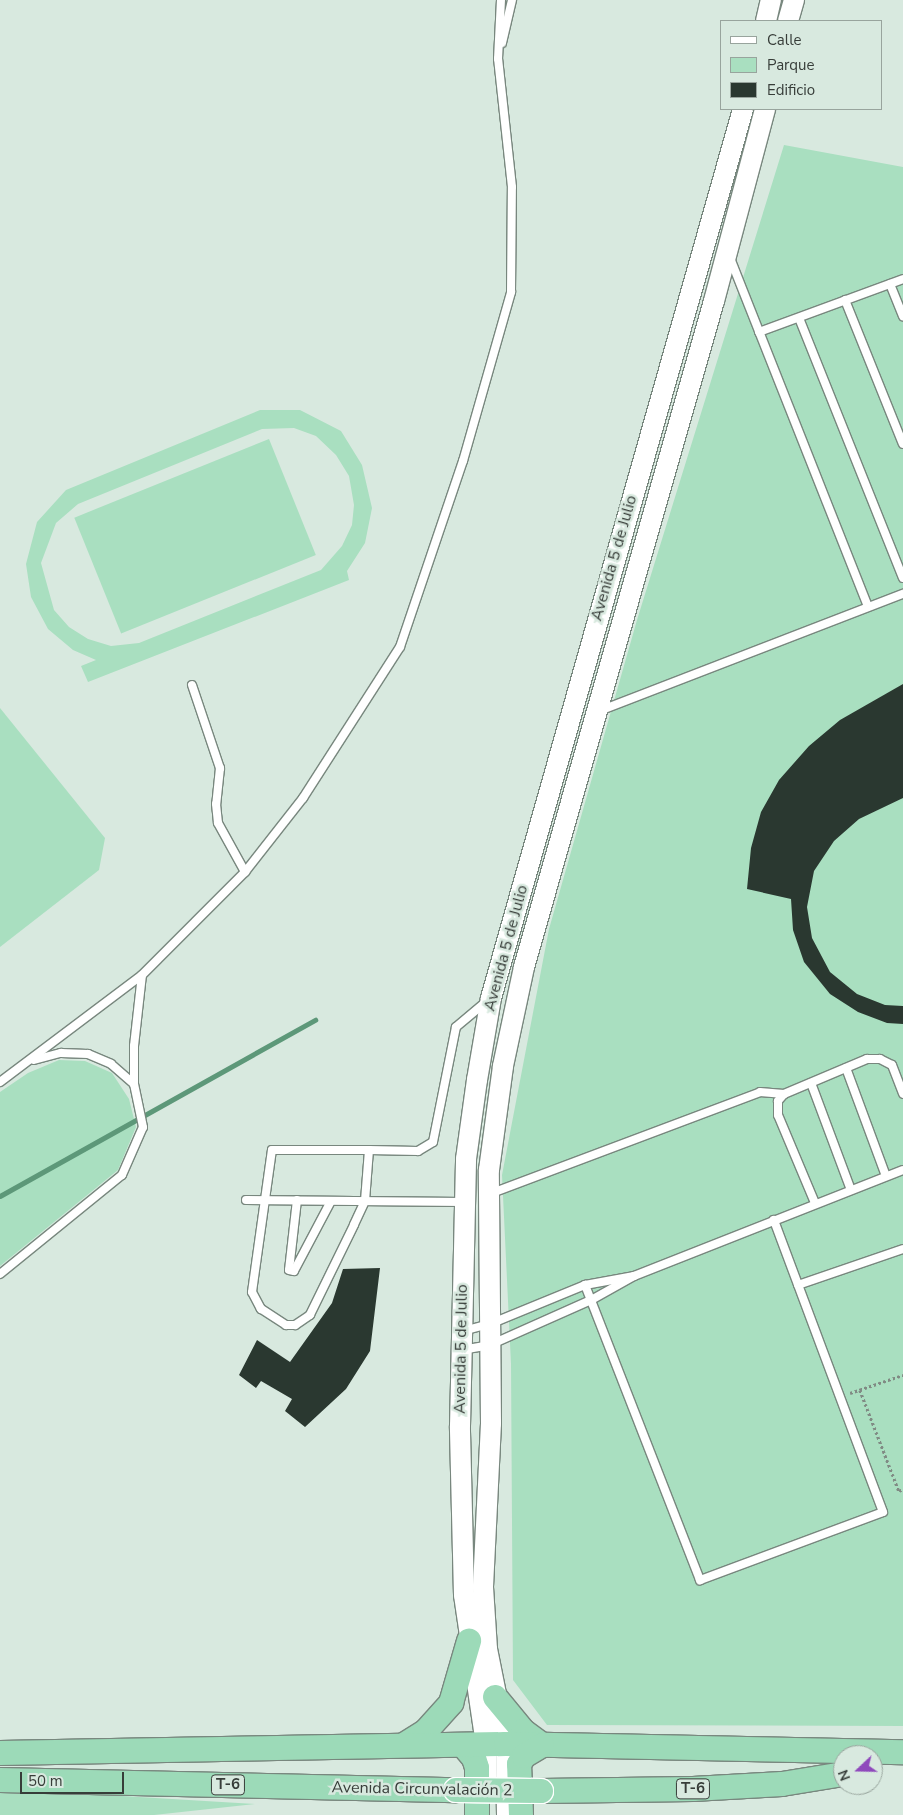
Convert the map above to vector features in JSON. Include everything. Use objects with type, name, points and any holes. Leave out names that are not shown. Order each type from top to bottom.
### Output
[{"type":"highway","points":[[404,1745],[426,1731],[450,1704],[469,1641]]},
{"type":"highway","points":[[495,1697],[523,1731],[542,1745]]},
{"type":"highway","points":[[477,1815],[477,1768],[474,1758],[485,1744]]},
{"type":"highway","points":[[0,1753],[485,1744],[903,1752]]},
{"type":"highway","points":[[521,1815],[519,1764],[524,1756],[542,1745]]},
{"type":"highway","points":[[883,1766],[903,1763]]},
{"type":"highway","name":"Avenida Circunvalación 2","points":[[0,1780],[541,1791],[703,1789],[782,1784],[833,1776]]},
{"type":"main road","points":[[766,20],[772,0]]},
{"type":"main road","points":[[788,20],[794,0]]},
{"type":"main road","name":"Avenida 5 de Julio","points":[[488,1815],[485,1744],[464,1595],[461,1341],[466,1159],[491,998],[573,703],[743,110]]},
{"type":"main road","name":"Avenida 5 de Julio","points":[[507,1815],[485,1744],[495,1697],[487,1649],[484,1587],[491,1422],[489,1170],[503,1066],[524,967],[727,251],[765,110]]},
{"type":"main road","points":[[573,703],[597,712]]},
{"type":"lane","points":[[0,1082],[142,975],[245,872],[303,798],[400,647],[463,461],[511,292],[512,187],[498,59],[501,0]]},
{"type":"lane","points":[[498,59],[512,0]]},
{"type":"lane","points":[[727,251],[868,607]]},
{"type":"lane","points":[[760,332],[903,279]]},
{"type":"lane","points":[[890,284],[903,317]]},
{"type":"lane","points":[[845,300],[903,444]]},
{"type":"lane","points":[[799,318],[903,578]]},
{"type":"lane","points":[[597,712],[903,594]]},
{"type":"lane","points":[[192,685],[220,768],[216,804],[218,823],[245,872]]},
{"type":"lane","points":[[0,1274],[122,1175],[143,1127],[134,1084],[134,1046],[142,975]]},
{"type":"lane","points":[[368,1150],[365,1201],[310,1315],[295,1325],[286,1325],[261,1309],[252,1292],[272,1150],[368,1150],[418,1150],[433,1142],[456,1027],[491,998]]},
{"type":"lane","points":[[30,1061],[60,1053],[88,1054],[111,1064],[134,1084]]},
{"type":"lane","points":[[489,1194],[760,1092],[784,1094],[867,1059],[880,1059],[892,1065],[903,1094]]},
{"type":"lane","points":[[846,1068],[886,1176]]},
{"type":"lane","points":[[0,1073],[9,1076]]},
{"type":"lane","points":[[811,1083],[851,1190]]},
{"type":"lane","points":[[784,1094],[778,1101],[778,1115],[815,1204]]},
{"type":"lane","points":[[461,1341],[490,1345],[591,1300],[634,1276],[903,1170]]},
{"type":"lane","points":[[246,1200],[464,1202]]},
{"type":"lane","points":[[297,1200],[288,1270],[294,1271],[331,1201]]},
{"type":"lane","points":[[585,1285],[700,1580],[882,1512],[774,1220]]},
{"type":"lane","points":[[798,1285],[903,1249]]},
{"type":"lane","points":[[461,1341],[490,1324],[585,1285],[634,1276]]},
{"type":"path","points":[[839,1396],[903,1375]]},
{"type":"path","points":[[860,1390],[899,1491],[903,1489]]},
{"type":"green space","points":[[784,145],[903,167],[903,1726],[547,1725],[513,1680],[511,1364],[502,1175],[549,929],[637,620]]},
{"type":"green space","points":[[260,410],[300,410],[341,431],[362,465],[372,508],[365,543],[347,571],[349,580],[88,682],[81,666],[96,660],[73,650],[48,629],[31,597],[26,564],[37,522],[66,490]],"holes":[[[294,428],[316,436],[336,455],[349,476],[354,505],[352,525],[342,546],[321,570],[139,643],[111,646],[88,639],[69,627],[54,610],[41,563],[56,523],[78,504],[262,429]]]},
{"type":"green space","points":[[269,439],[316,555],[121,634],[74,518]]},
{"type":"green space","points":[[0,708],[105,838],[99,870],[0,947]]},
{"type":"green space","points":[[59,1060],[85,1061],[112,1073],[129,1099],[136,1127],[118,1170],[0,1266],[0,1092],[28,1073]]},
{"type":"green space","points":[[0,1792],[89,1794],[255,1804],[154,1815],[0,1815]]},
{"type":"building","points":[[903,684],[903,798],[859,819],[834,841],[814,871],[807,907],[812,938],[830,972],[857,994],[885,1005],[903,1006],[903,1024],[887,1023],[858,1012],[830,994],[804,962],[793,930],[791,899],[747,889],[751,848],[761,812],[779,780],[809,746],[840,720]]},
{"type":"building","points":[[380,1268],[370,1351],[346,1389],[305,1427],[285,1411],[292,1399],[261,1381],[256,1388],[239,1375],[257,1340],[290,1362],[332,1303],[343,1269]]},
{"type":"waterway","points":[[0,1196],[315,1020]]}]
